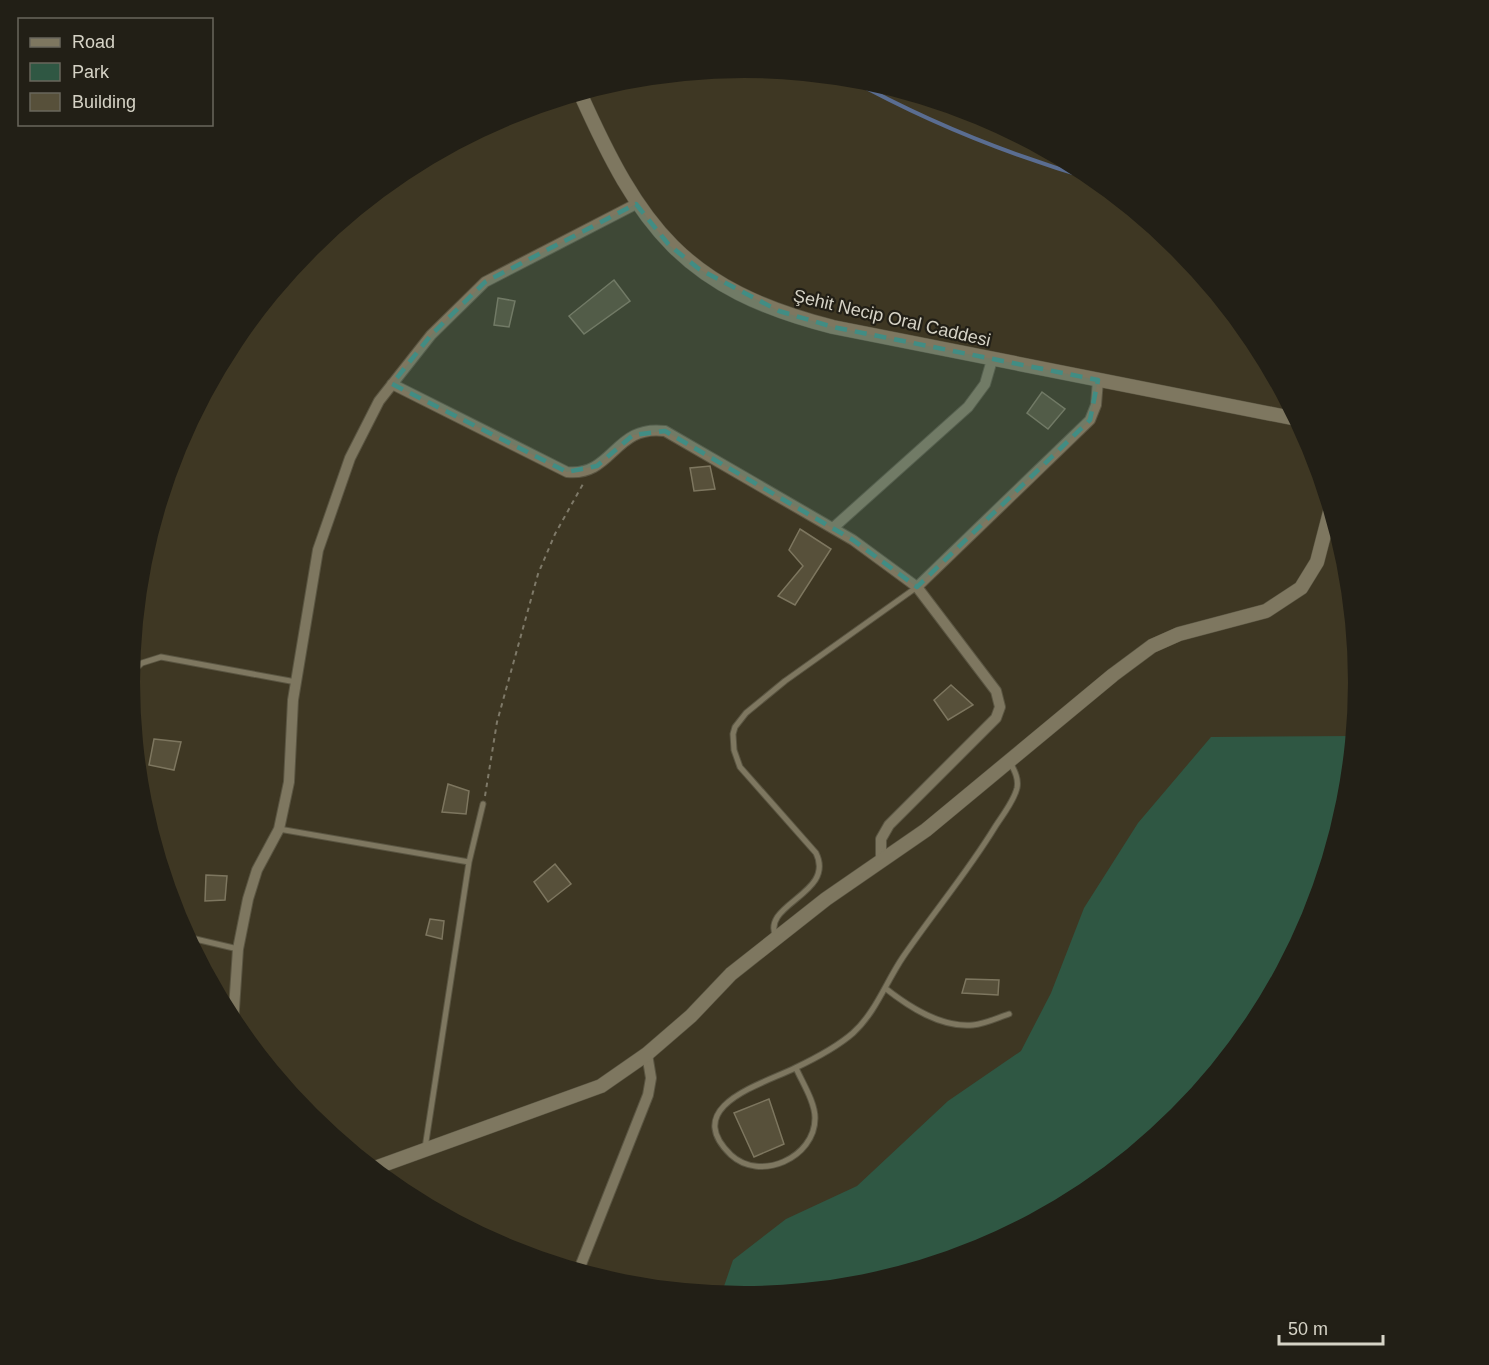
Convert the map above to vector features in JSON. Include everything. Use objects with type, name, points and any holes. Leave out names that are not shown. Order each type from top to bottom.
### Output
[{"type":"street","name":"Şehit Necip Oral Caddesi","points":[[583,100],[618,174],[636,204],[658,233],[683,256],[714,279],[758,302],[801,319],[832,327],[1288,417]]},
{"type":"street","points":[[234,1006],[238,949],[248,899],[257,870],[279,829],[289,782],[296,682],[318,550],[350,458],[379,401],[392,384],[431,335],[485,282],[636,204]]},
{"type":"street","points":[[833,528],[968,407],[985,384],[992,360]]},
{"type":"street","points":[[917,587],[1090,420],[1096,405],[1098,380]]},
{"type":"street","points":[[392,384],[567,472],[584,472],[597,466],[633,435],[650,430],[665,431],[833,528],[917,587],[996,691],[1000,707],[996,718],[981,736],[889,825],[881,839],[881,861]]},
{"type":"street","points":[[382,1165],[602,1086],[647,1054],[691,1016],[731,975],[777,938],[926,830],[1113,675],[1152,646],[1179,634],[1266,611],[1301,588],[1317,562],[1327,523]]},
{"type":"street","points":[[581,1264],[648,1095],[651,1070],[647,1054]]},
{"type":"lane","points":[[777,938],[774,928],[783,911],[818,878],[819,858],[740,766],[734,750],[735,727],[746,712],[785,681],[917,587]]},
{"type":"lane","points":[[140,664],[161,657],[296,682]]},
{"type":"lane","points":[[796,1068],[815,1116],[814,1128],[807,1143],[777,1165],[758,1168],[745,1164],[730,1154],[720,1139],[716,1126],[718,1112],[729,1099],[742,1091],[796,1068],[852,1034],[869,1014],[903,957],[962,878],[1016,791],[1017,777],[1010,762]]},
{"type":"lane","points":[[424,1149],[469,862],[483,804]]},
{"type":"lane","points":[[279,829],[469,862]]},
{"type":"lane","points":[[197,939],[238,949]]},
{"type":"lane","points":[[885,988],[913,1008],[956,1024],[980,1024],[1009,1014]]},
{"type":"path","points":[[483,804],[497,722],[529,604],[550,544],[582,489],[584,472]]},
{"type":"highlighted area","points":[[636,204],[669,245],[699,269],[779,311],[833,327],[1098,380],[1090,420],[917,587],[853,540],[665,431],[633,435],[597,466],[567,472],[392,384],[431,335],[485,282]]},
{"type":"green space","points":[[1347,736],[1337,800],[1328,839],[1303,914],[1268,985],[1224,1050],[1199,1081],[1143,1137],[1080,1185],[1012,1225],[976,1241],[939,1255],[862,1275],[784,1286],[724,1286],[733,1260],[786,1219],[857,1186],[948,1101],[1021,1051],[1051,993],[1084,908],[1138,823],[1211,737]]},
{"type":"building","points":[[614,280],[630,301],[584,334],[569,316]]},
{"type":"building","points":[[498,298],[515,301],[509,327],[494,325]]},
{"type":"building","points":[[1042,392],[1065,409],[1048,429],[1027,413]]},
{"type":"building","points":[[710,466],[715,489],[694,491],[690,468]]},
{"type":"building","points":[[800,529],[831,549],[795,605],[778,596],[803,566],[789,550]]},
{"type":"building","points":[[951,685],[973,705],[948,720],[934,700]]},
{"type":"building","points":[[154,739],[181,742],[174,770],[149,765]]},
{"type":"building","points":[[448,784],[469,791],[466,814],[442,812]]},
{"type":"building","points":[[555,864],[571,884],[548,902],[534,882]]},
{"type":"building","points":[[206,875],[227,876],[225,900],[205,901]]},
{"type":"building","points":[[430,919],[444,921],[442,939],[426,935]]},
{"type":"building","points":[[966,979],[999,980],[998,995],[962,993]]},
{"type":"building","points":[[769,1099],[784,1144],[754,1157],[734,1113]]},
{"type":"waterway","points":[[877,93],[971,137],[1065,171]]}]
